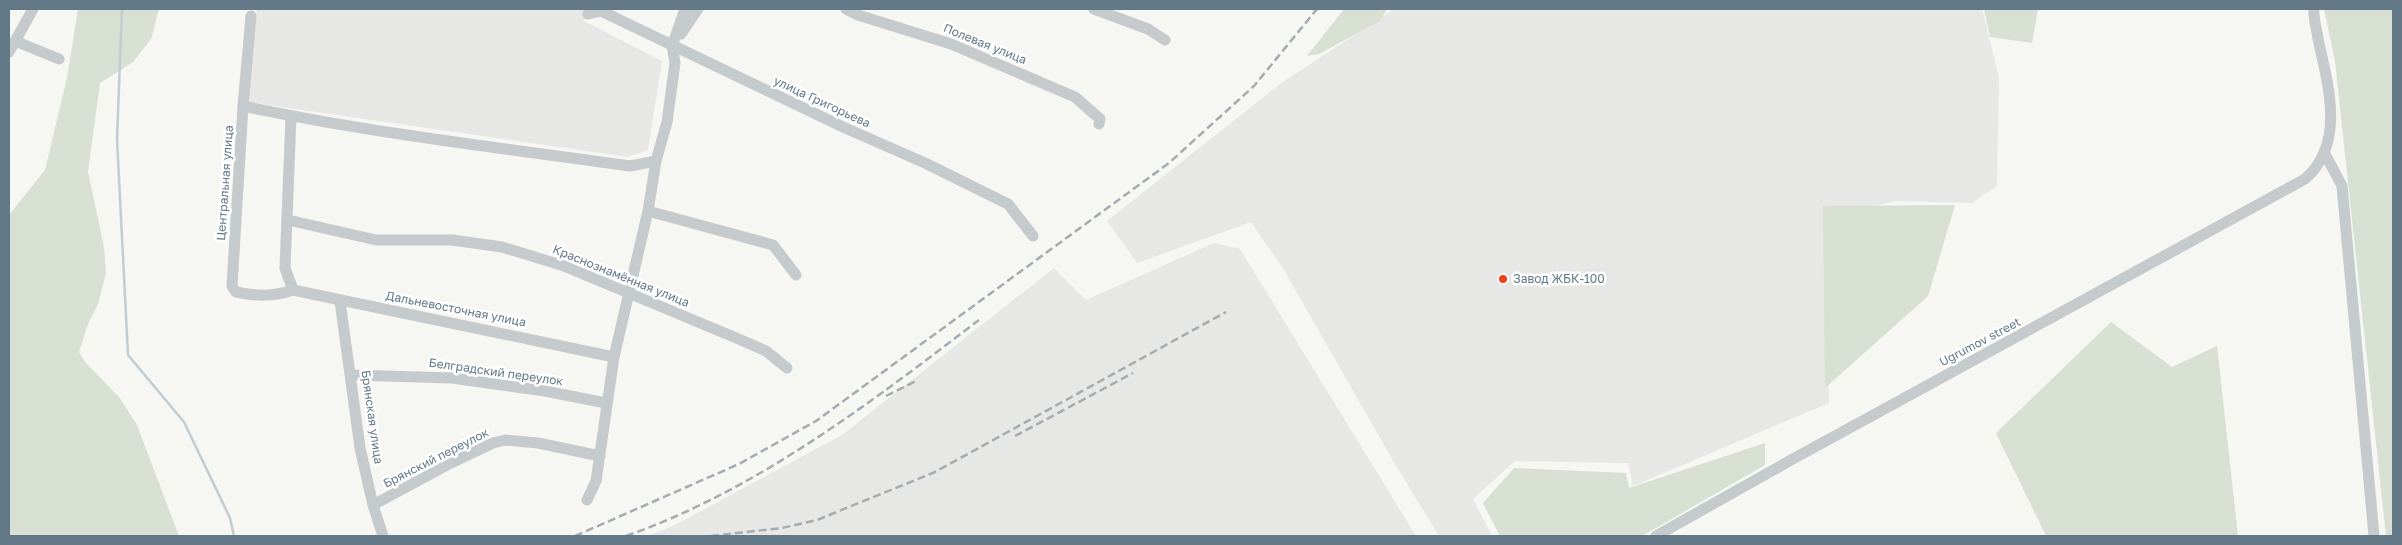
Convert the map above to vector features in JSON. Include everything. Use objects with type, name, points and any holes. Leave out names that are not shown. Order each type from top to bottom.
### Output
[{"type":"street","points":[[587,500],[596,481],[614,357],[648,211],[656,160],[667,122],[675,63],[672,46],[685,9]]},
{"type":"street","points":[[672,46],[698,9]]},
{"type":"street","name":"Полевая улица","points":[[846,9],[858,15],[951,44],[1075,97],[1096,114],[1100,119],[1099,124]]},
{"type":"street","points":[[1094,9],[1148,29],[1165,40]]},
{"type":"street","points":[[2314,9],[2331,106],[2330,137],[2324,152],[2342,186],[2374,536]]},
{"type":"street","points":[[9,52],[28,10]]},
{"type":"street","name":"улица Григорьева","points":[[588,14],[601,10],[672,46],[843,127],[925,163],[1008,204],[1033,236]]},
{"type":"street","name":"Центральная улица","points":[[251,16],[243,106],[232,286],[236,292],[258,297],[292,290]]},
{"type":"street","points":[[15,41],[59,59]]},
{"type":"street","points":[[243,106],[291,116],[469,145],[630,166],[656,160]]},
{"type":"street","points":[[291,116],[285,268],[292,290]]},
{"type":"street","name":"Ugrumov street","points":[[1656,536],[1791,460],[2287,190],[2316,170],[2324,152]]},
{"type":"street","points":[[648,211],[773,245],[796,275]]},
{"type":"street","name":"Краснознамённая улица","points":[[288,220],[376,240],[452,240],[502,248],[564,266],[741,340],[766,352],[787,368]]},
{"type":"street","name":"Дальневосточная улица","points":[[292,290],[614,357]]},
{"type":"street","name":"Брянская улица","points":[[340,301],[352,374],[360,448],[373,505],[383,536]]},
{"type":"street","name":"Белградский переулок","points":[[352,374],[452,378],[545,391],[606,403]]},
{"type":"street","name":"Брянский переулок","points":[[373,505],[451,463],[493,443],[505,440],[538,443],[600,456]]},
{"type":"shaded area","points":[[78,9],[159,9],[151,39],[133,62],[100,83],[88,172],[104,247],[106,273],[98,304],[88,324],[79,352],[85,362],[119,397],[137,425],[179,536],[9,536],[9,215],[45,170],[67,78]]},
{"type":"shaded area","points":[[257,9],[586,9],[584,21],[662,61],[648,150],[628,157],[247,102]]},
{"type":"shaded area","points":[[1344,9],[1387,9],[1380,21],[1319,54],[1307,56]]},
{"type":"shaded area","points":[[1394,9],[1982,9],[1999,78],[1997,186],[1972,203],[1896,201],[1825,217],[1829,403],[1633,486],[1628,463],[1515,461],[1473,499],[1492,536],[1439,536],[1395,464],[1284,270],[1251,222],[1137,263],[1107,221],[1280,84]]},
{"type":"shaded area","points":[[1984,9],[2038,9],[2032,43],[1990,37]]},
{"type":"shaded area","points":[[2324,9],[2393,9],[2393,536],[2386,536],[2335,61]]},
{"type":"shaded area","points":[[1955,205],[1928,296],[1825,388],[1823,206]]},
{"type":"shaded area","points":[[1214,243],[1240,249],[1416,536],[647,536],[673,526],[842,435],[1054,268],[1086,300]]},
{"type":"shaded area","points":[[2111,322],[2172,367],[2217,346],[2238,536],[2046,536],[1996,433]]},
{"type":"shaded area","points":[[1765,443],[1765,465],[1642,536],[1500,536],[1483,503],[1514,468],[1626,473],[1629,488]]},
{"type":"waterway","points":[[122,9],[117,139],[128,355],[184,422],[230,518],[234,536]]},
{"type":"railway","points":[[575,536],[739,464],[816,421],[1169,163],[1254,86],[1317,9]]},
{"type":"railway","points":[[711,536],[782,528],[817,520],[935,472],[1226,312]]},
{"type":"railway","points":[[626,536],[674,517],[721,495],[767,469],[854,413],[979,320]]},
{"type":"railway","points":[[1015,436],[1133,373]]},
{"type":"railway","points":[[886,396],[918,380]]},
{"type":"place","name":"Завод ЖБК-100","points":[[1503,279]]}]
